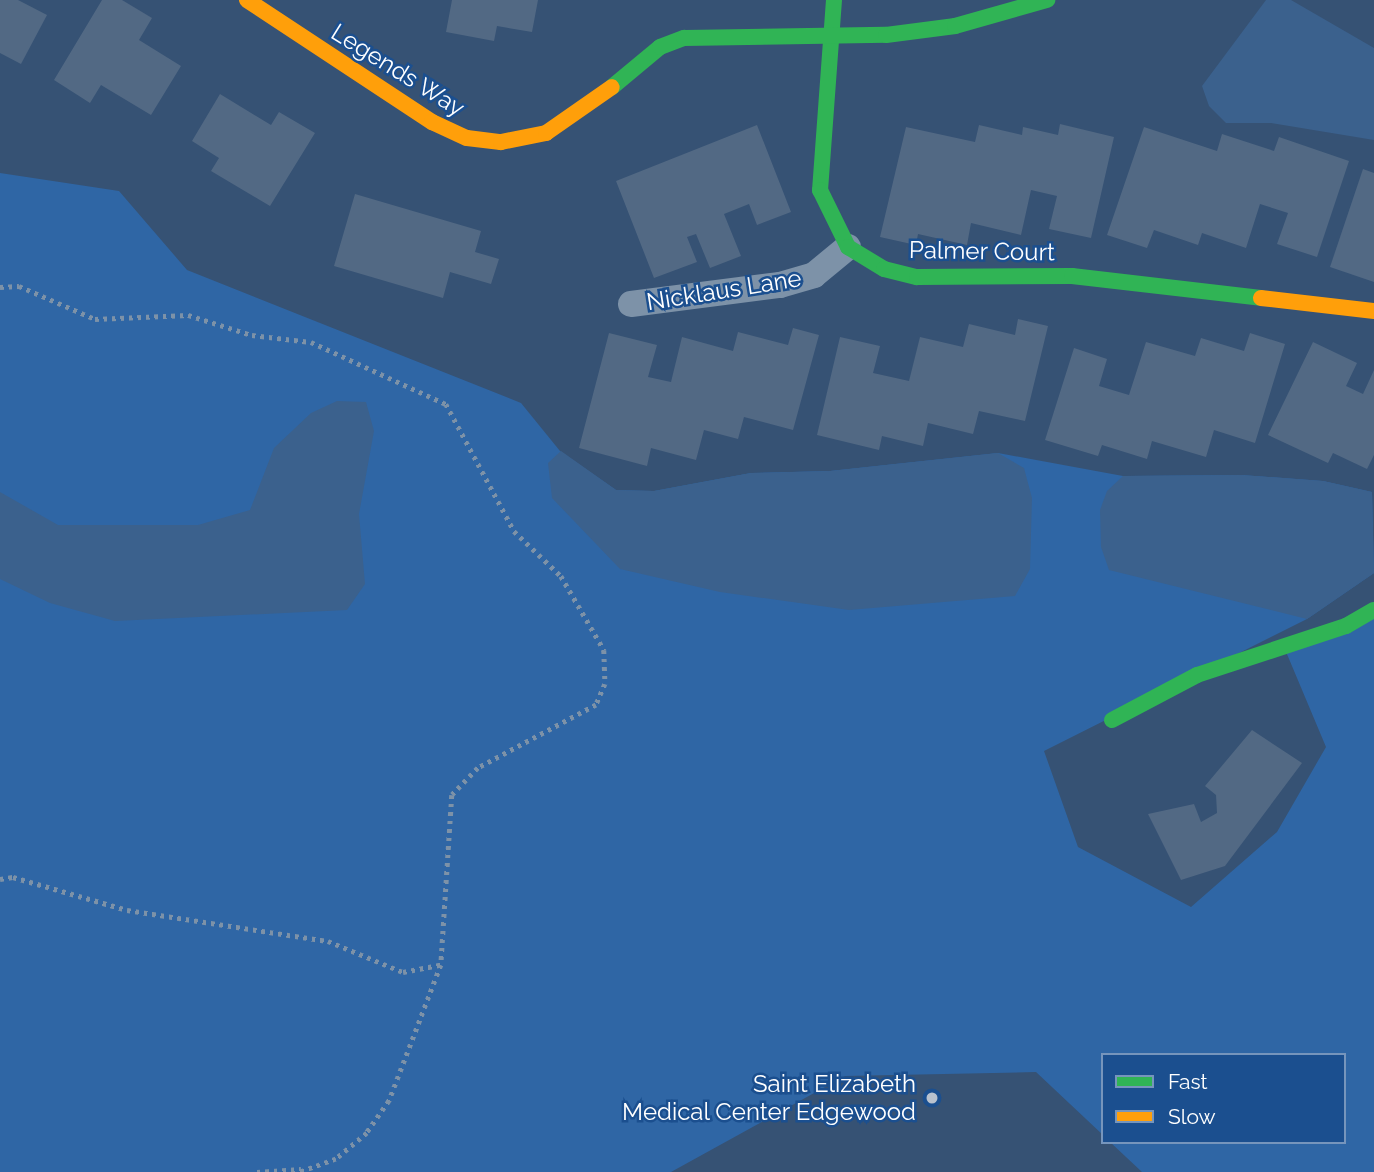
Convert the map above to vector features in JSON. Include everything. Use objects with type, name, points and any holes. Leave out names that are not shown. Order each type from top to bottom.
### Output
[{"type":"street","name":"Legends Way","points":[[247,0],[432,122],[467,138],[501,142],[547,133],[570,121],[660,47],[684,38],[833,36],[955,26],[1047,0]]},
{"type":"street","name":"Palmer Court","points":[[834,0],[833,36],[818,169],[832,224],[848,247],[884,269],[917,277],[1072,276],[1374,311]]},
{"type":"street","name":"Nicklaus Lane","points":[[631,304],[780,285],[814,275],[848,247]]},
{"type":"street","points":[[1112,720],[1197,675],[1346,626],[1374,610]]},
{"type":"path","points":[[0,287],[19,286],[95,318],[188,315],[252,335],[311,342],[446,404],[514,531],[561,576],[604,650],[605,684],[596,705],[478,768],[452,795],[441,965],[389,1101],[367,1133],[337,1158],[301,1170],[257,1172]]},
{"type":"path","points":[[0,879],[13,877],[127,911],[328,942],[403,972],[441,965]]},
{"type":"shaded area","points":[[1266,0],[1291,0],[1374,48],[1374,140],[1271,123],[1226,123],[1209,106],[1202,86]]},
{"type":"shaded area","points":[[0,173],[119,191],[187,270],[521,403],[560,451],[616,490],[654,491],[751,473],[830,471],[998,453],[1123,476],[1241,475],[1323,481],[1372,492],[1374,573],[1307,619],[1044,751],[1078,847],[1191,907],[1277,832],[1326,747],[1284,647],[1374,610],[1374,1172],[1142,1172],[1112,1144],[1346,1144],[1346,1053],[1101,1053],[1101,1133],[1036,1072],[845,1076],[671,1172],[0,1172]]},
{"type":"shaded area","points":[[337,401],[366,402],[374,431],[359,514],[365,584],[347,610],[115,621],[50,603],[0,579],[0,492],[58,525],[198,525],[250,510],[274,448],[311,413]]},
{"type":"shaded area","points":[[561,451],[616,490],[654,491],[751,473],[830,471],[998,453],[1024,468],[1032,498],[1030,569],[1015,596],[849,610],[720,592],[620,569],[552,498],[548,463]]},
{"type":"shaded area","points":[[1241,475],[1323,481],[1372,492],[1374,573],[1307,619],[1109,570],[1101,547],[1100,510],[1107,491],[1123,476]]},
{"type":"building","points":[[0,0],[18,0],[47,15],[21,64],[0,53]]},
{"type":"building","points":[[102,0],[122,0],[152,18],[139,40],[181,66],[151,115],[101,85],[90,103],[54,80]]},
{"type":"building","points":[[452,0],[538,0],[532,32],[497,26],[494,41],[446,32]]},
{"type":"building","points":[[220,94],[271,125],[279,112],[315,133],[270,206],[211,171],[219,158],[192,141]]},
{"type":"building","points":[[1060,124],[1114,137],[1091,238],[1049,229],[1057,196],[1031,190],[1021,235],[971,223],[967,245],[918,234],[916,245],[880,237],[906,127],[975,142],[979,125],[1022,135],[1023,127],[1058,135]]},
{"type":"building","points":[[757,125],[791,212],[757,225],[749,204],[724,214],[741,256],[710,268],[696,234],[687,237],[697,262],[654,278],[616,181]]},
{"type":"building","points":[[1144,127],[1217,151],[1222,134],[1274,151],[1279,137],[1349,161],[1317,257],[1277,244],[1288,213],[1260,204],[1246,248],[1202,233],[1198,245],[1154,230],[1147,248],[1107,235]]},
{"type":"building","points":[[1363,169],[1374,173],[1374,282],[1330,267]]},
{"type":"building","points":[[355,194],[481,231],[475,252],[499,259],[491,284],[450,272],[443,298],[334,266]]},
{"type":"building","points":[[1018,319],[1048,326],[1025,421],[979,411],[973,434],[928,423],[923,446],[882,436],[879,450],[817,435],[840,337],[880,346],[873,373],[909,381],[920,337],[963,347],[969,324],[1015,335]]},
{"type":"building","points":[[793,328],[819,335],[793,430],[744,417],[738,439],[704,430],[696,460],[651,448],[647,466],[579,448],[609,333],[657,345],[648,377],[671,382],[682,337],[733,351],[738,332],[788,345]]},
{"type":"building","points":[[1250,333],[1285,344],[1255,443],[1214,430],[1206,457],[1152,441],[1147,459],[1102,445],[1098,456],[1045,440],[1074,348],[1107,359],[1099,386],[1129,395],[1146,342],[1195,356],[1201,338],[1244,351]]},
{"type":"building","points":[[1313,342],[1357,363],[1346,386],[1363,394],[1374,370],[1374,455],[1367,469],[1333,453],[1328,463],[1268,435]]},
{"type":"building","points":[[1252,730],[1302,763],[1225,866],[1181,880],[1148,814],[1194,804],[1201,822],[1217,813],[1216,795],[1205,786]]},
{"type":"traffic: fast","points":[[834,0],[820,190],[848,247],[884,269],[917,277],[1072,276],[1261,298]]},
{"type":"traffic: fast","points":[[612,87],[660,47],[684,38],[886,35],[955,26],[1047,0]]},
{"type":"traffic: fast","points":[[1112,720],[1197,675],[1346,626],[1374,610]]},
{"type":"traffic: slow","points":[[247,0],[432,122],[467,138],[501,142],[546,133],[612,87]]},
{"type":"traffic: slow","points":[[1261,298],[1374,311]]},
{"type":"place","name":"Saint Elizabeth Medical Center Edgewood","points":[[932,1098]]}]
